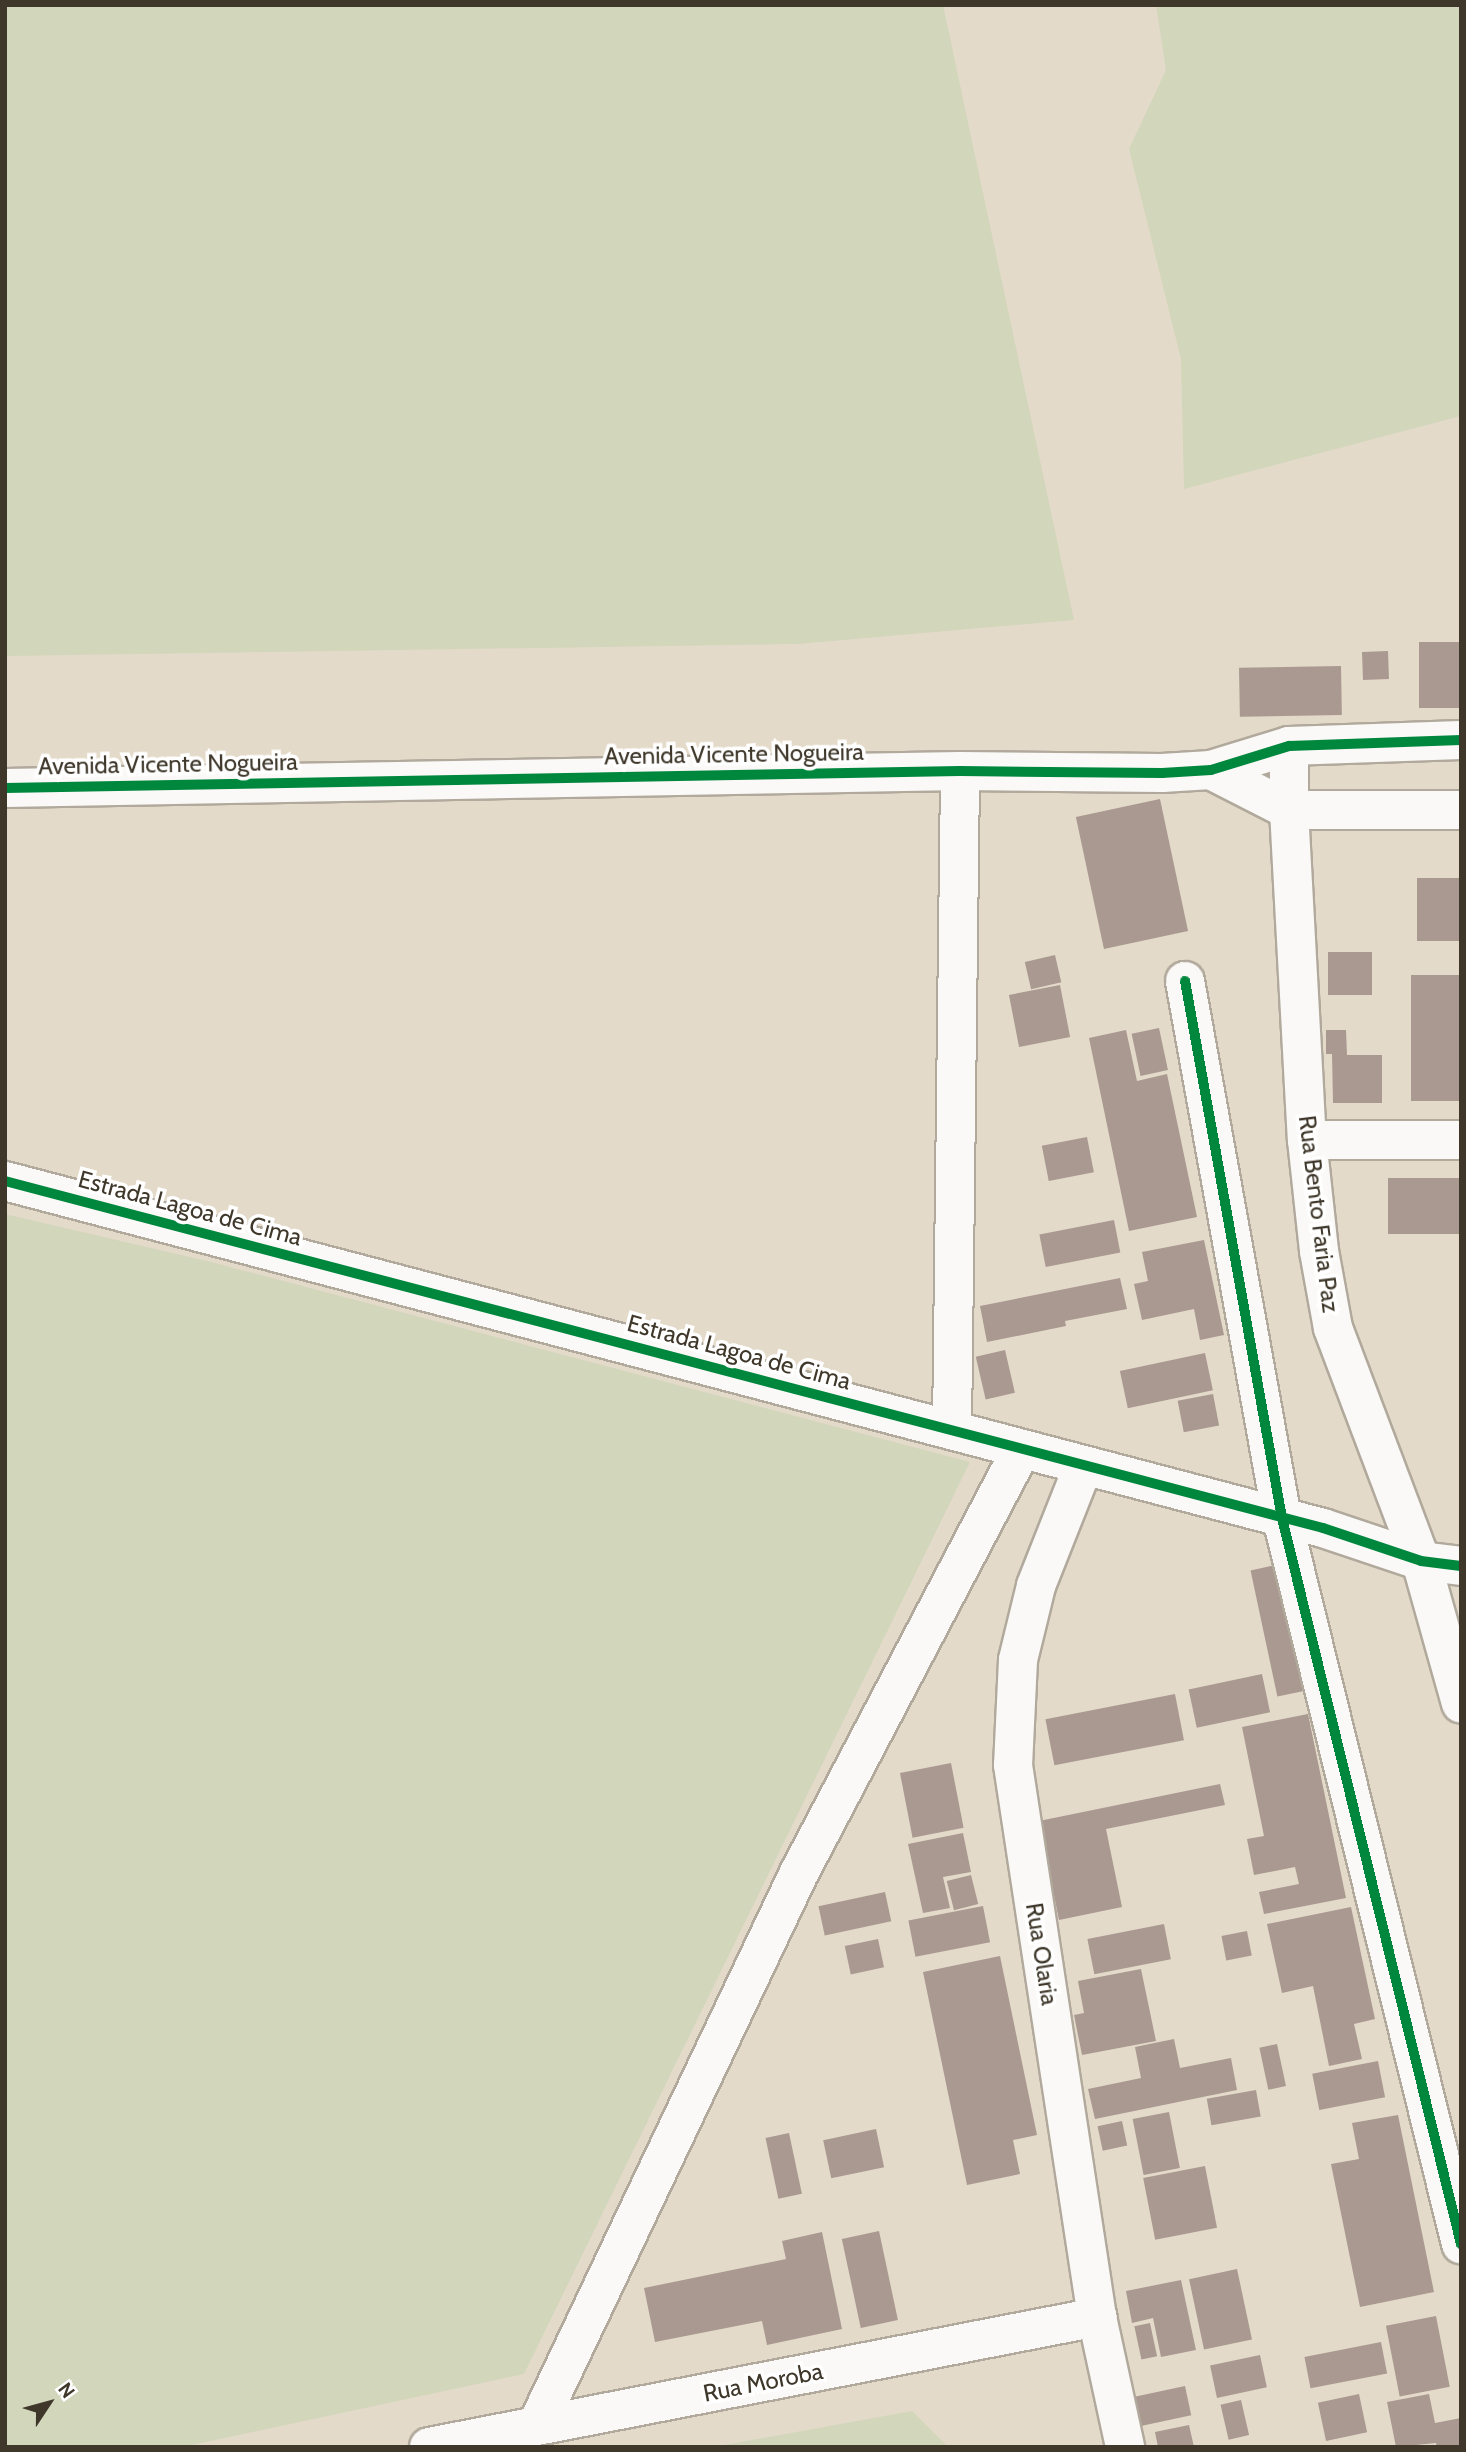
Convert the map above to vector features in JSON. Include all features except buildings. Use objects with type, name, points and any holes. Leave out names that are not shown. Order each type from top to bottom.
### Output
[{"type":"street","name":"Avenida Vicente Nogueira","points":[[5,788],[960,772],[1163,773],[1212,770],[1289,747],[1461,740]]},
{"type":"street","name":"Rua Bento Faria Paz","points":[[1289,747],[1289,810],[1307,1140],[1320,1251],[1334,1328],[1421,1561],[1461,1703]]},
{"type":"street","points":[[1212,770],[1289,810],[1461,810]]},
{"type":"street","points":[[952,1430],[960,772]]},
{"type":"street","points":[[1185,981],[1282,1518],[1461,2244]]},
{"type":"street","points":[[1307,1140],[1461,1140]]},
{"type":"street","name":"Estrada Lagoa de Cima","points":[[5,1181],[952,1430],[1021,1451],[1323,1528],[1421,1561],[1461,1566]]},
{"type":"street","points":[[537,2425],[799,1873],[1021,1451]]},
{"type":"street","name":"Rua Olaria","points":[[1083,1467],[1036,1586],[1018,1660],[1013,1765],[1097,2317],[1125,2447]]},
{"type":"street","name":"Rua Moroba","points":[[429,2447],[1097,2317]]},
{"type":"green space","points":[[5,5],[943,5],[1074,620],[798,644],[5,656]]},
{"type":"green space","points":[[1156,5],[1461,5],[1461,416],[1184,489],[1181,359],[1129,149],[1166,70]]},
{"type":"green space","points":[[5,1214],[211,1262],[970,1462],[524,2374],[183,2447],[5,2447]]},
{"type":"green space","points":[[912,2411],[948,2447],[713,2447]]},
{"type":"cycle path","points":[[5,788],[960,771],[1162,773],[1211,770],[1289,746],[1461,740]]},
{"type":"cycle path","points":[[1185,981],[1282,1518],[1461,2244]]},
{"type":"cycle path","points":[[5,1181],[1323,1528],[1421,1561],[1461,1566]]}]
